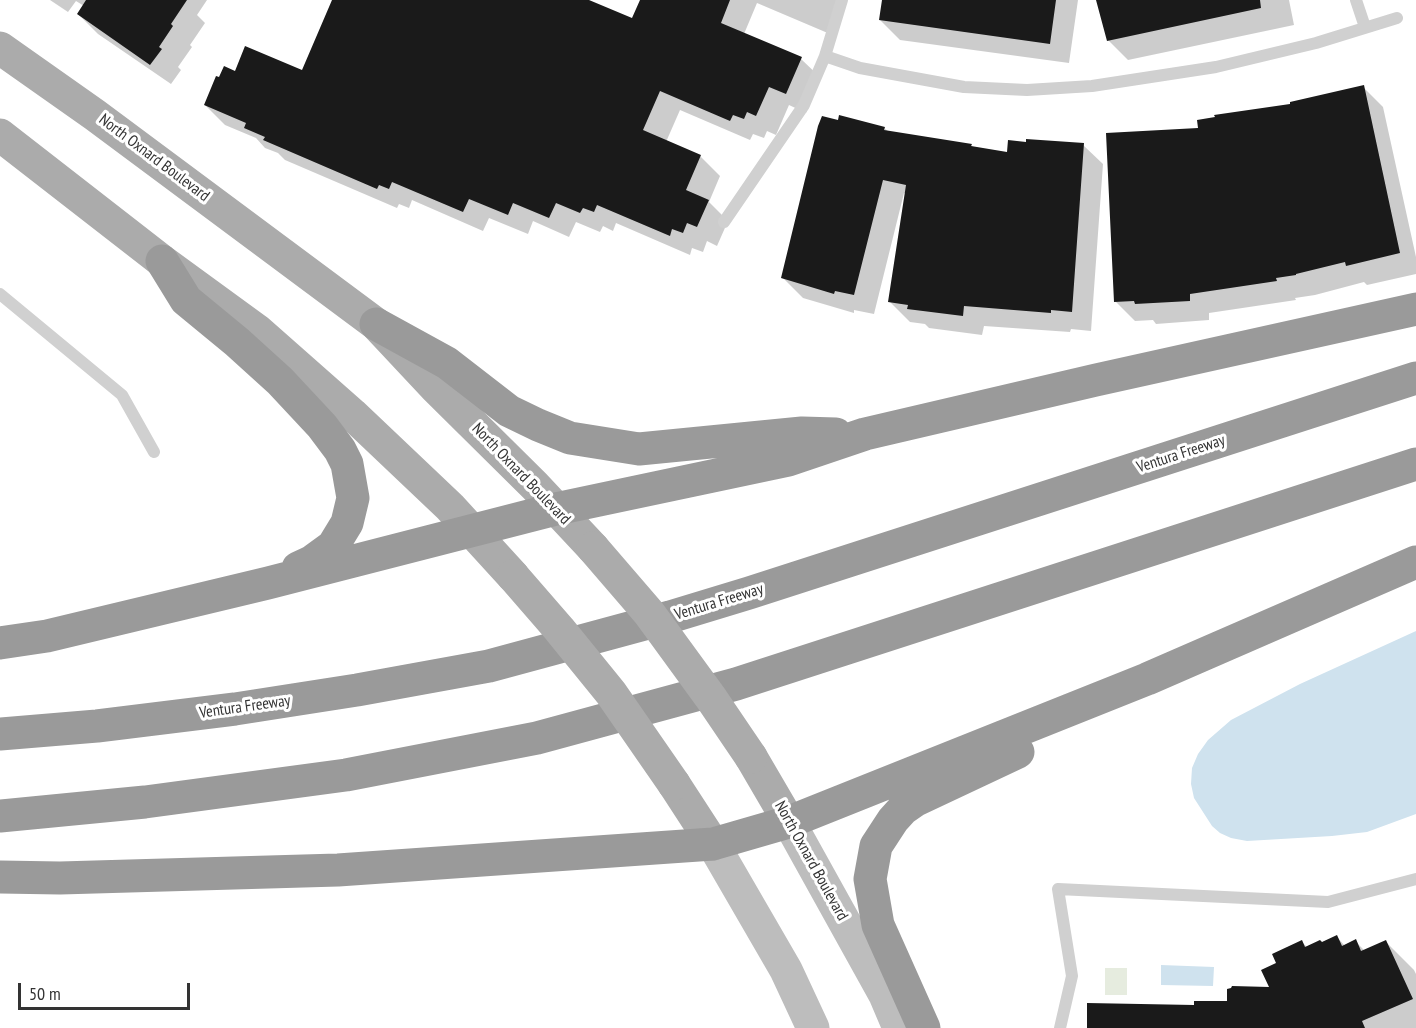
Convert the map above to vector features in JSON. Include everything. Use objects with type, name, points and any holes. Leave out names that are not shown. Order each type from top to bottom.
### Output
[{"type":"highway","points":[[162,261],[186,300],[280,381],[322,426],[340,450],[347,464],[353,498],[347,523],[333,546],[310,562],[268,583]]},
{"type":"highway","points":[[0,643],[47,636],[268,583],[556,509],[788,460],[865,434],[1107,377],[1416,309]]},
{"type":"highway","points":[[376,324],[447,363],[509,411],[570,438],[639,449],[802,433],[865,434]]},
{"type":"highway","name":"Ventura Freeway","points":[[0,734],[96,726],[235,709],[489,666],[670,617],[1416,378]]},
{"type":"highway","points":[[0,816],[145,802],[346,775],[537,738],[736,684],[1416,464]]},
{"type":"highway","points":[[0,877],[60,878],[338,870],[713,844],[789,822],[1147,679],[1416,562]]},
{"type":"highway","points":[[924,1028],[878,925],[870,879],[876,846],[883,834],[903,809],[916,800],[1092,717],[1147,679]]},
{"type":"main road","name":"North Oxnard Boulevard","points":[[0,48],[95,115],[376,324],[593,548],[649,613],[751,757],[885,995],[899,1028]]},
{"type":"main road","points":[[0,135],[162,261],[258,331],[352,414],[450,507],[473,532],[560,629],[611,693],[674,784],[713,844],[786,970],[813,1028]]},
{"type":"lane","points":[[724,222],[804,105],[825,56],[842,0]]},
{"type":"lane","points":[[1356,0],[1365,27]]},
{"type":"lane","points":[[825,56],[860,68],[964,87],[1027,90],[1092,86],[1216,67],[1316,43],[1397,18]]},
{"type":"lane","points":[[0,294],[122,395],[154,452]]},
{"type":"lane","points":[[1060,1028],[1072,976],[1058,889],[1328,902],[1416,879]]},
{"type":"shaded area","points":[[1105,968],[1127,968],[1127,995],[1105,995]]},
{"type":"water","points":[[1416,631],[1416,814],[1367,832],[1247,841],[1231,838],[1212,826],[1194,798],[1191,784],[1192,768],[1208,740],[1231,720],[1300,684]]},
{"type":"water","points":[[1161,965],[1214,967],[1213,986],[1161,985]]},
{"type":"building","points":[[86,0],[187,0],[159,47],[162,49],[150,65],[77,14]]},
{"type":"building","points":[[332,0],[589,0],[632,18],[640,0],[730,0],[721,23],[802,57],[786,94],[769,87],[756,116],[747,112],[744,119],[733,115],[730,121],[660,91],[643,130],[701,155],[686,190],[709,200],[697,227],[687,223],[683,233],[672,229],[670,236],[597,205],[594,212],[583,208],[580,213],[556,203],[549,218],[513,203],[508,215],[469,199],[463,212],[392,182],[389,189],[379,185],[377,189],[263,140],[265,137],[244,128],[246,123],[204,105],[216,76],[219,77],[224,66],[235,71],[245,46],[302,70]]},
{"type":"building","points":[[882,0],[1056,0],[1050,44],[879,20]]},
{"type":"building","points":[[1096,0],[1260,0],[1261,8],[1107,41]]},
{"type":"building","points":[[1364,85],[1400,253],[1346,266],[1345,262],[1276,278],[1277,281],[1190,294],[1190,301],[1135,304],[1134,301],[1114,302],[1106,133],[1198,128],[1197,120],[1215,117],[1214,115],[1290,104],[1290,102]]},
{"type":"building","points":[[839,115],[885,127],[884,130],[1007,152],[1008,140],[1084,143],[1072,312],[1051,310],[1051,313],[964,306],[963,316],[907,309],[908,305],[888,302],[906,185],[883,180],[854,295],[835,291],[834,294],[781,278],[818,126],[822,116],[838,120]]},
{"type":"building","points":[[1337,935],[1342,946],[1356,939],[1361,951],[1386,940],[1413,999],[1362,1021],[1365,1028],[1087,1028],[1087,1003],[1194,1005],[1194,1001],[1227,1001],[1227,989],[1232,986],[1269,987],[1261,970],[1276,963],[1272,954],[1302,940],[1305,947]]}]
